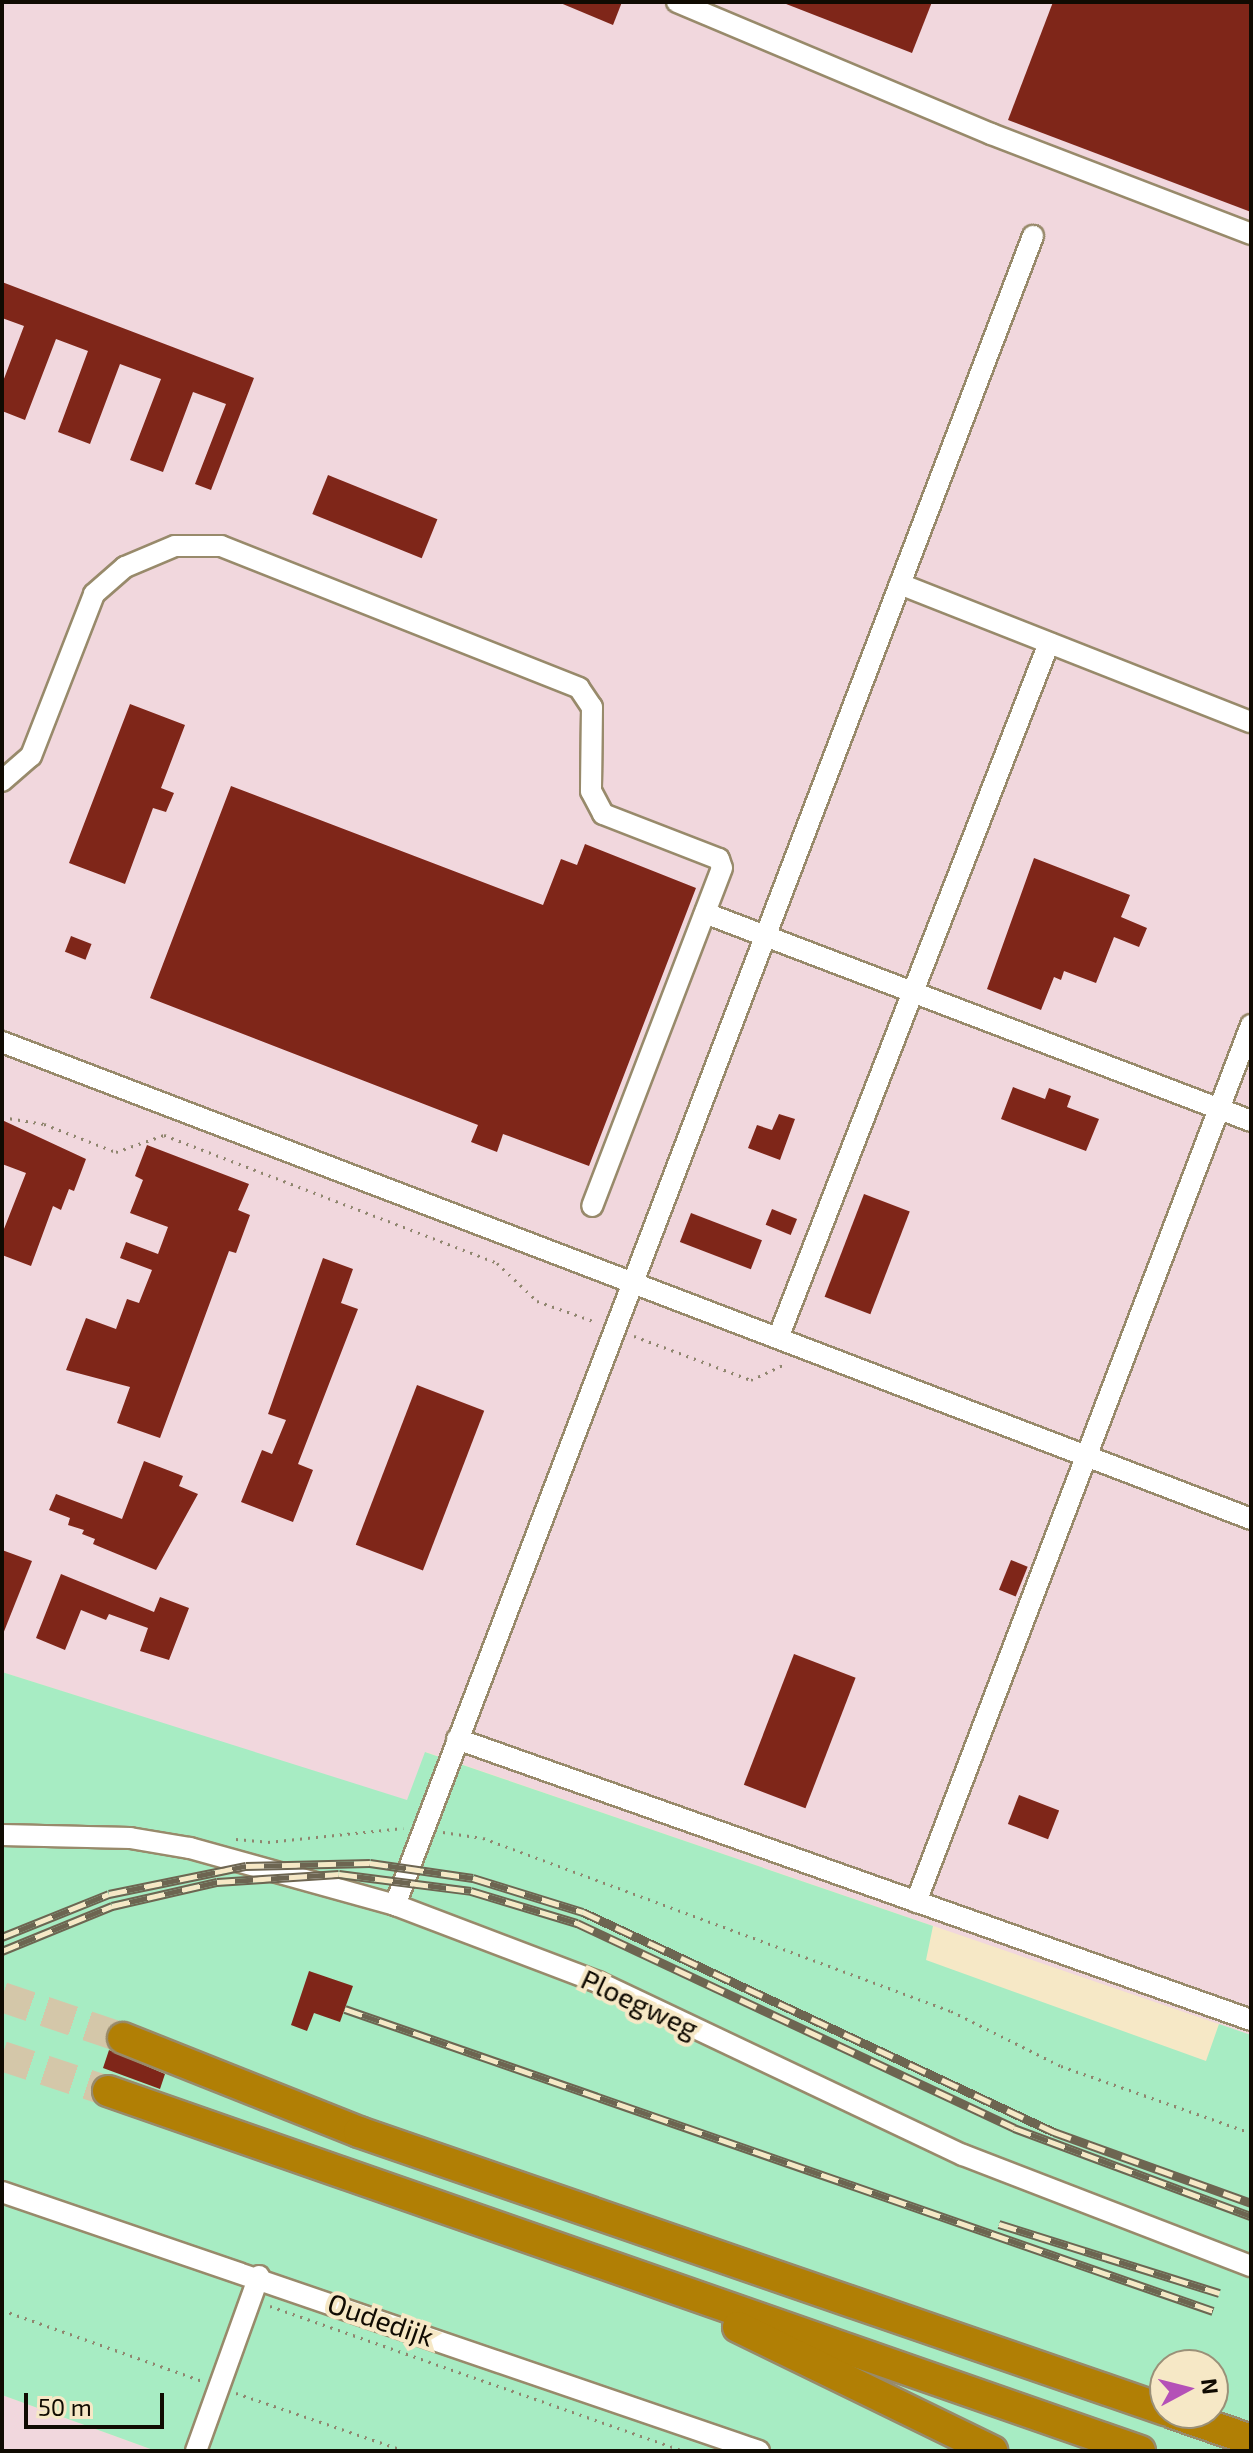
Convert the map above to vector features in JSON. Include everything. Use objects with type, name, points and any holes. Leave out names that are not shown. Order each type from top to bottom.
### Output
[{"type":"highway","points":[[123,2038],[359,2132],[1149,2404]]},
{"type":"highway","points":[[108,2091],[551,2241],[1140,2451]]},
{"type":"highway","points":[[551,2241],[992,2451]]},
{"type":"highway","points":[[1219,2429],[1251,2440]]},
{"type":"street","points":[[677,2],[991,134],[1251,234]]},
{"type":"street","points":[[395,1905],[1033,236]]},
{"type":"street","points":[[2,781],[31,756],[94,594],[106,580],[175,546],[221,546],[579,688],[592,707],[594,802],[603,814],[719,859],[722,868],[592,1206]]},
{"type":"street","points":[[900,584],[1251,722]]},
{"type":"street","points":[[778,1338],[1049,643]]},
{"type":"street","points":[[705,913],[1251,1121]]},
{"type":"street","points":[[916,1902],[1251,1025]]},
{"type":"street","points":[[2,1042],[1251,1519]]},
{"type":"street","points":[[457,1739],[1251,2020]]},
{"type":"street","name":"Ploegweg","points":[[2,1835],[130,1838],[190,1848],[395,1905],[598,1982],[963,2155],[1251,2266]]},
{"type":"street","name":"Oudedijk","points":[[2,2192],[259,2276],[759,2451]]},
{"type":"street","points":[[196,2451],[259,2276]]},
{"type":"path","points":[[2,1117],[44,1124],[116,1152],[164,1135],[497,1263],[537,1301],[751,1380],[787,1363]]},
{"type":"path","points":[[229,1838],[268,1842],[380,1827],[422,1829],[483,1838],[951,2011],[1061,2066],[1251,2133]]},
{"type":"path","points":[[250,2299],[684,2451]]},
{"type":"shaded area","points":[[2,2],[1251,2],[1251,2035],[426,1752],[407,1801],[2,1672]]},
{"type":"shaded area","points":[[2,2395],[156,2451],[2,2451]]},
{"type":"green space","points":[[2,1672],[407,1800],[425,1752],[933,1926],[926,1960],[1206,2061],[1219,2024],[1251,2035],[1251,2451],[156,2451],[2,2395]]},
{"type":"building","points":[[558,2],[622,2],[613,25]]},
{"type":"building","points":[[781,2],[932,2],[912,53]]},
{"type":"building","points":[[1053,2],[1251,2],[1251,212],[1008,120]]},
{"type":"building","points":[[2,282],[254,378],[211,490],[195,484],[226,404],[193,392],[163,472],[130,460],[161,379],[120,364],[90,444],[58,432],[88,351],[56,339],[25,420],[2,411],[2,384],[24,326],[2,318]]},
{"type":"building","points":[[328,475],[437,519],[422,558],[312,514]]},
{"type":"building","points":[[130,704],[185,725],[161,788],[174,793],[166,812],[153,808],[125,884],[69,863]]},
{"type":"building","points":[[231,786],[543,905],[561,859],[577,865],[585,844],[696,888],[589,1166],[503,1134],[497,1152],[471,1142],[478,1125],[150,998]]},
{"type":"building","points":[[1034,858],[1130,895],[1121,917],[1147,928],[1139,947],[1114,937],[1096,983],[1064,971],[1061,980],[1054,977],[1041,1010],[987,989]]},
{"type":"building","points":[[71,936],[92,944],[85,960],[65,952]]},
{"type":"building","points":[[1013,1087],[1045,1099],[1049,1088],[1071,1096],[1067,1107],[1099,1119],[1086,1151],[1001,1119]]},
{"type":"building","points":[[779,1114],[795,1119],[780,1160],[748,1148],[757,1125],[772,1130]]},
{"type":"building","points":[[2,1120],[86,1159],[74,1191],[69,1189],[61,1210],[53,1206],[31,1266],[2,1255],[2,1234],[26,1173],[2,1164]]},
{"type":"building","points":[[147,1145],[249,1184],[238,1210],[250,1215],[236,1253],[229,1251],[160,1438],[117,1423],[130,1387],[66,1370],[86,1318],[116,1329],[127,1299],[139,1303],[152,1270],[120,1258],[126,1242],[158,1254],[168,1227],[130,1213],[143,1180],[135,1176]]},
{"type":"building","points":[[864,1194],[910,1212],[870,1314],[825,1297]]},
{"type":"building","points":[[772,1209],[797,1219],[791,1235],[766,1225]]},
{"type":"building","points":[[691,1213],[762,1240],[751,1269],[680,1242]]},
{"type":"building","points":[[323,1258],[353,1269],[341,1303],[358,1309],[298,1464],[313,1470],[293,1522],[241,1502],[262,1450],[272,1454],[286,1420],[268,1414]]},
{"type":"building","points":[[417,1385],[484,1411],[423,1570],[356,1545]]},
{"type":"building","points":[[144,1461],[183,1476],[179,1486],[198,1494],[156,1570],[93,1544],[95,1539],[82,1534],[84,1530],[68,1525],[70,1518],[49,1510],[56,1494],[122,1519]]},
{"type":"building","points":[[2,1550],[32,1561],[3,1634],[2,1634]]},
{"type":"building","points":[[1011,1560],[1028,1567],[1016,1596],[999,1590]]},
{"type":"building","points":[[61,1574],[154,1612],[160,1597],[189,1608],[169,1660],[140,1651],[148,1628],[109,1614],[106,1620],[81,1610],[65,1650],[36,1638]]},
{"type":"building","points":[[794,1654],[856,1678],[805,1808],[744,1785]]},
{"type":"building","points":[[1019,1795],[1059,1810],[1048,1839],[1008,1824]]},
{"type":"building","points":[[309,1971],[353,1986],[340,2022],[314,2013],[307,2031],[291,2025]]},
{"type":"building","points":[[109,2050],[165,2074],[160,2089],[103,2068]]},
{"type":"tunnel","points":[[2,1997],[123,2038]]},
{"type":"tunnel","points":[[2,2056],[108,2091]]},
{"type":"railway","points":[[2,1937],[109,1894],[246,1866],[370,1863],[473,1878],[583,1912],[1054,2132],[1251,2203]]},
{"type":"railway","points":[[2,1951],[112,1906],[217,1882],[339,1874],[471,1891],[577,1923],[1014,2128],[1251,2216]]},
{"type":"railway","points":[[345,2009],[1213,2311]]},
{"type":"railway","points":[[999,2224],[1219,2293]]}]
